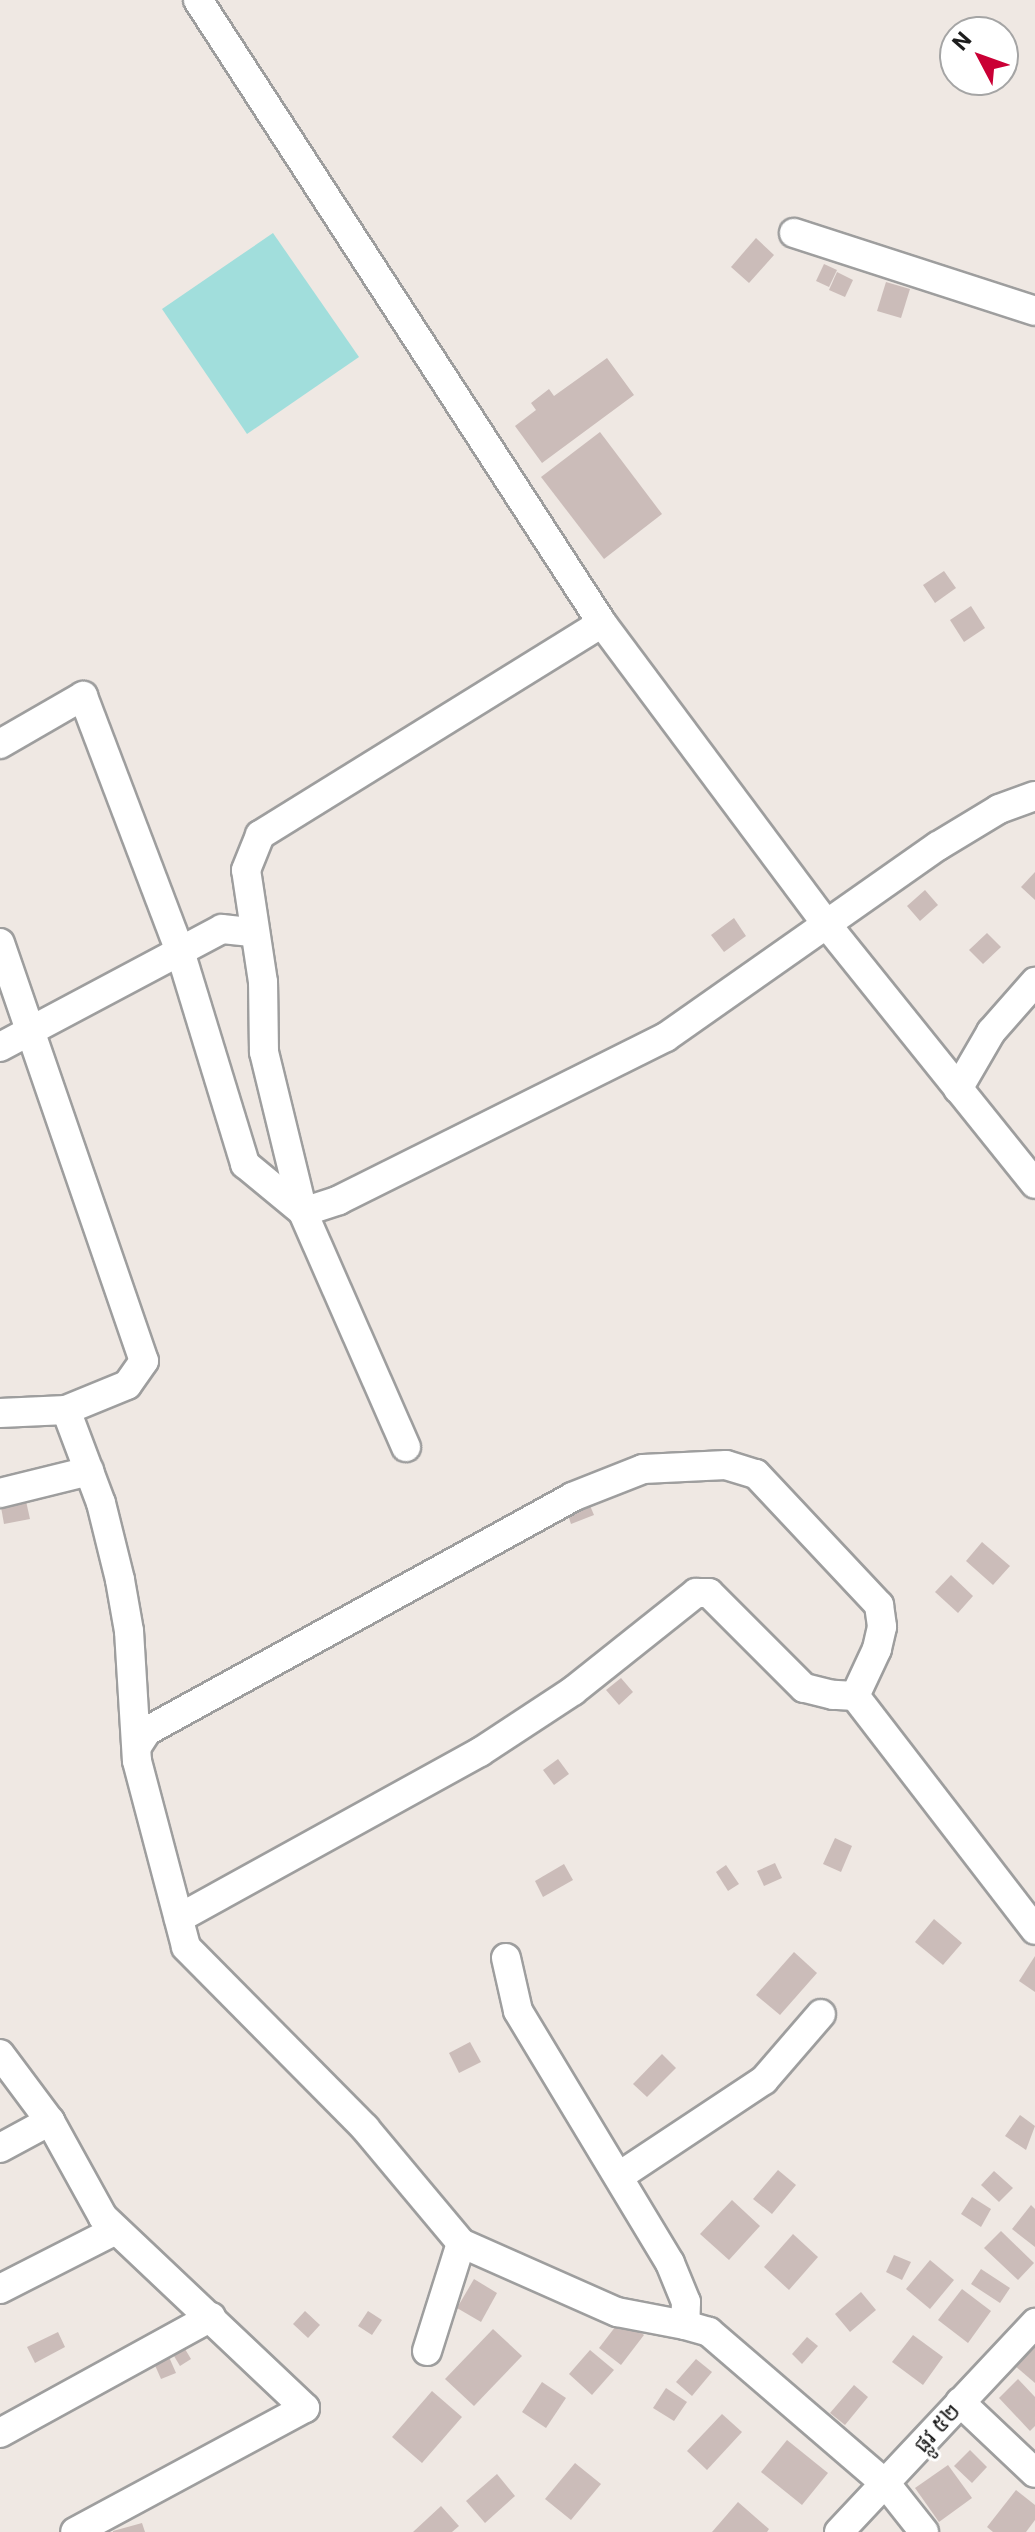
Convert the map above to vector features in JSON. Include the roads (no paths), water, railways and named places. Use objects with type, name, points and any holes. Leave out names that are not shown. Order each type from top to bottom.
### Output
[{"type":"street","points":[[198,0],[602,623],[827,925],[1035,1184]]},
{"type":"street","points":[[794,233],[1035,311]]},
{"type":"street","points":[[406,1447],[303,1212],[264,1052],[263,982],[252,932],[246,870],[260,835],[602,623]]},
{"type":"street","points":[[0,744],[83,696],[180,951],[245,1164],[303,1212]]},
{"type":"street","points":[[303,1212],[339,1200],[666,1037],[987,816],[1035,796]]},
{"type":"street","points":[[0,1047],[222,929],[252,932]]},
{"type":"street","points":[[0,943],[144,1361],[127,1385],[66,1410],[0,1413]]},
{"type":"street","points":[[958,1089],[991,1032],[1035,982]]},
{"type":"street","points":[[66,1410],[101,1503],[129,1631],[137,1761],[186,1947],[203,1968],[365,2128],[461,2243],[617,2312],[709,2332],[886,2484],[924,2532]]},
{"type":"street","points":[[138,1745],[147,1731],[572,1497],[643,1469],[695,1464],[726,1465],[756,1474],[879,1605],[882,1627],[877,1649],[855,1696]]},
{"type":"street","points":[[0,1493],[89,1471]]},
{"type":"street","points":[[179,1918],[480,1752],[573,1691],[696,1593],[709,1593],[804,1688],[855,1696],[1035,1930]]},
{"type":"street","points":[[506,1958],[518,2011],[621,2175],[670,2263],[686,2302],[685,2325]]},
{"type":"street","points":[[621,2175],[764,2080],[821,2014]]},
{"type":"street","points":[[0,2054],[50,2121],[103,2217],[305,2408],[75,2532]]},
{"type":"street","points":[[0,2148],[50,2121]]},
{"type":"street","points":[[0,2289],[116,2230]]},
{"type":"street","points":[[427,2351],[461,2243]]},
{"type":"street","points":[[0,2433],[211,2317]]},
{"type":"street","name":"ផ្លូវ ៥២","points":[[839,2532],[1035,2323]]},
{"type":"street","points":[[960,2402],[1035,2473]]},
{"type":"water","points":[[273,233],[359,357],[247,434],[162,309]]}]
